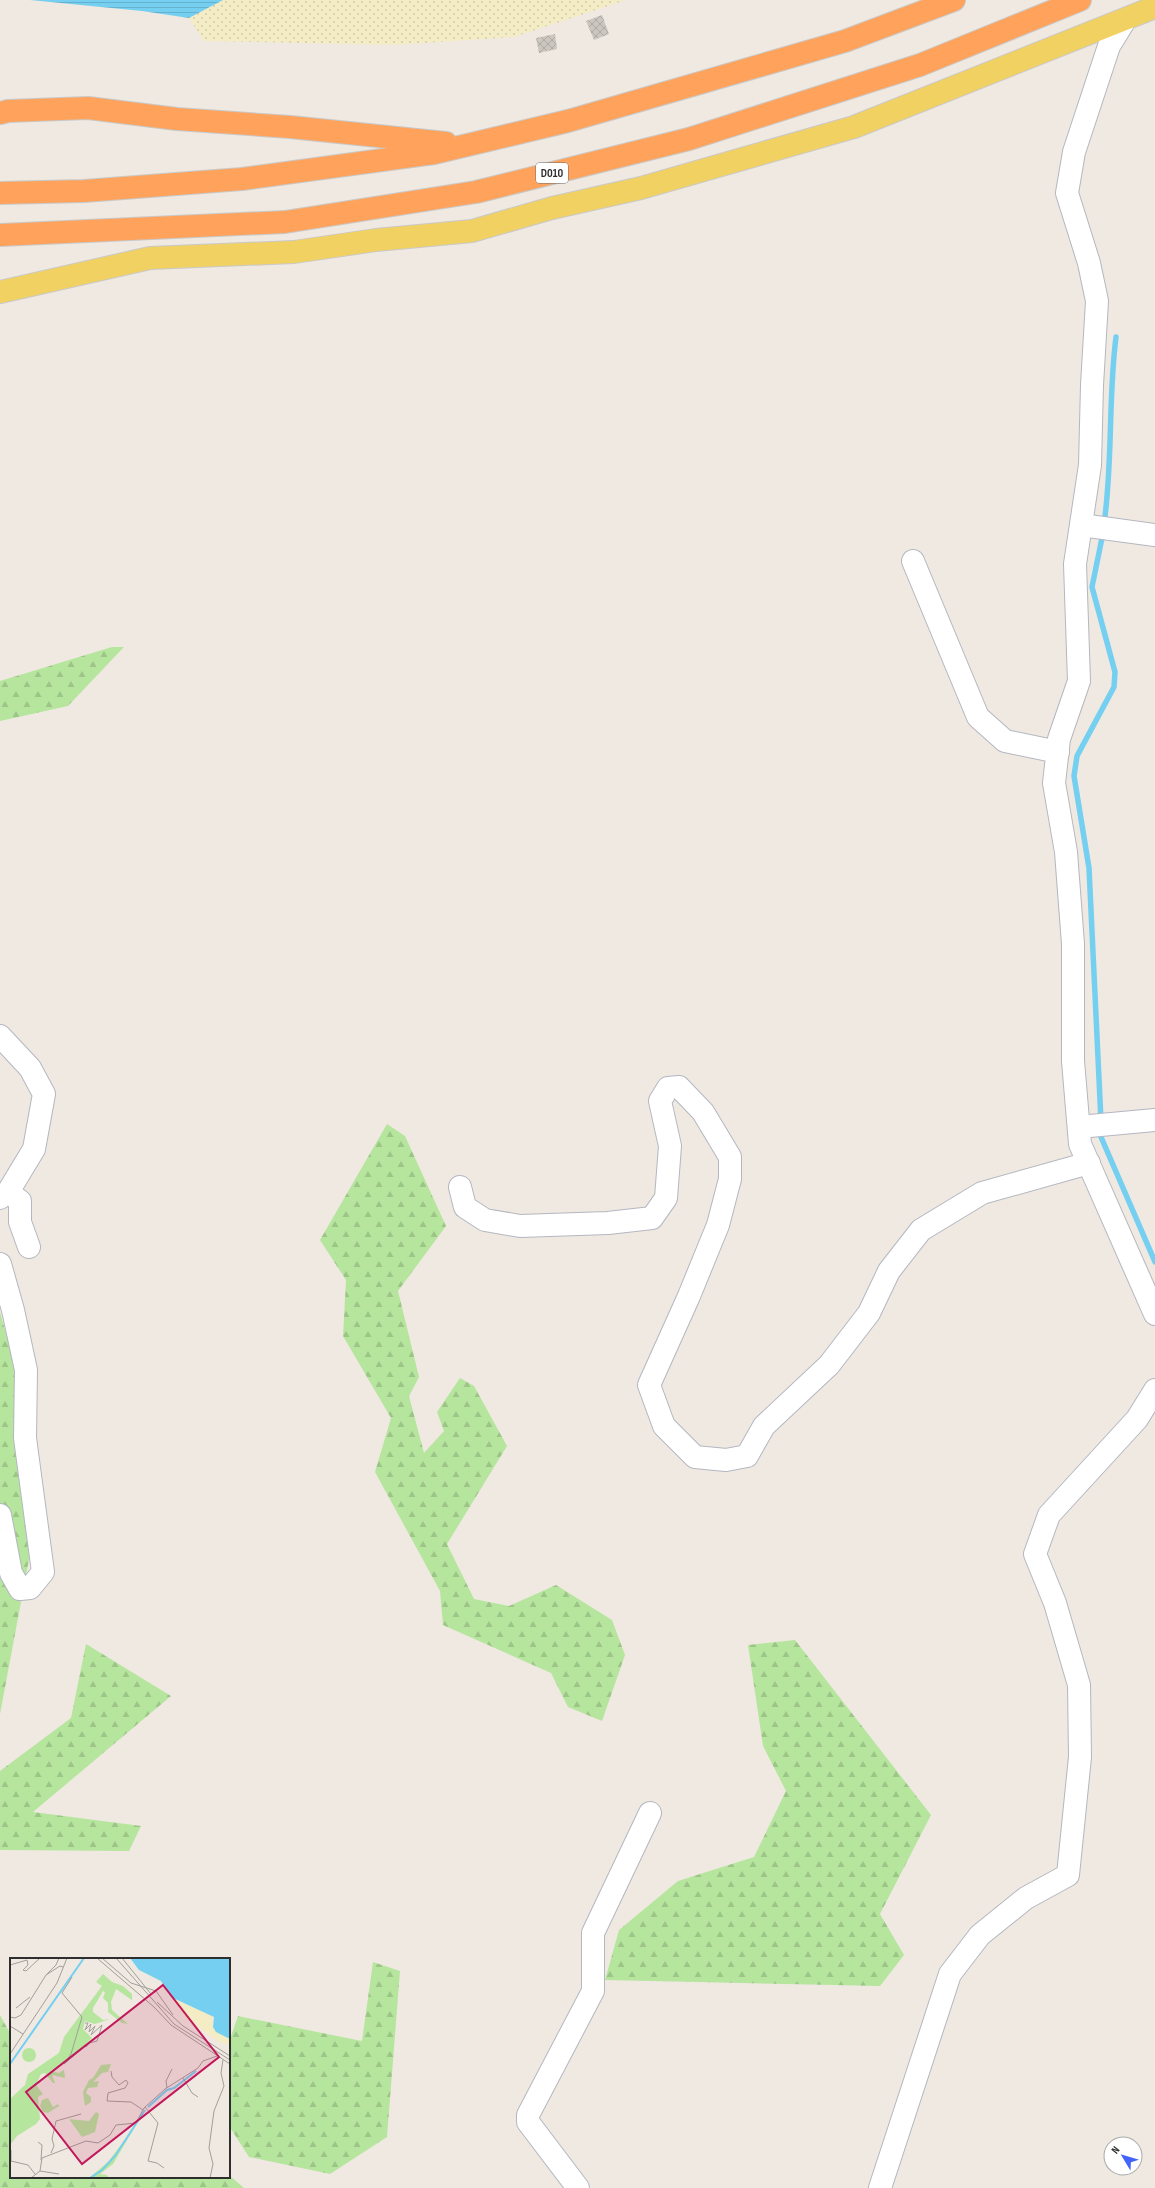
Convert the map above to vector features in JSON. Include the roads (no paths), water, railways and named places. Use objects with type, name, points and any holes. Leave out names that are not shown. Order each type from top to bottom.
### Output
[{"type":"highway","points":[[0,193],[84,191],[242,179],[434,152],[568,121],[837,43],[954,0]]},
{"type":"highway","name":"D010","points":[[0,235],[285,222],[476,192],[689,138],[920,65],[1080,0]]},
{"type":"highway","points":[[0,113],[8,110],[88,108],[177,119],[290,127],[467,145]]},
{"type":"main road","points":[[0,292],[150,258],[294,252],[376,240],[472,231],[552,208],[641,188],[854,127],[1155,8]]},
{"type":"street","points":[[1125,20],[1108,46],[1074,152],[1068,193],[1089,263],[1097,301],[1092,385],[1090,465],[1075,564],[1079,681],[1059,739],[1054,783],[1066,852],[1074,944],[1073,1061],[1080,1144],[1155,1314]]},
{"type":"street","points":[[1081,525],[1155,535]]},
{"type":"street","points":[[913,561],[978,718],[1006,741],[1058,752]]},
{"type":"street","points":[[0,1036],[30,1068],[44,1094],[34,1149],[4,1195],[20,1201],[20,1222],[29,1247]]},
{"type":"street","points":[[460,1187],[465,1207],[485,1220],[520,1226],[608,1223],[652,1218],[666,1198],[670,1146],[660,1101],[668,1088],[679,1087],[703,1112],[730,1156],[730,1179],[715,1232],[689,1296],[649,1385],[664,1426],[695,1457],[726,1460],[747,1456],[764,1426],[829,1365],[869,1312],[889,1271],[921,1230],[982,1193],[1089,1163]]},
{"type":"street","points":[[1079,1127],[1155,1120]]},
{"type":"street","points":[[0,1264],[13,1310],[26,1370],[25,1438],[43,1572],[30,1588],[20,1590],[11,1573],[0,1515]]},
{"type":"street","points":[[880,2188],[950,1974],[980,1935],[1026,1898],[1068,1875],[1080,1757],[1080,1685],[1055,1603],[1035,1554],[1049,1516],[1137,1419],[1155,1390]]},
{"type":"street","points":[[578,2188],[528,2122],[528,2115],[592,1991],[593,1933],[650,1813]]},
{"type":"water","points":[[30,0],[223,0],[189,18],[142,11]]},
{"type":"waterway","points":[[1104,524],[1109,477],[1112,384],[1116,337]]},
{"type":"waterway","points":[[1101,1121],[1089,868],[1074,776],[1077,756],[1114,687],[1115,672],[1092,587],[1103,533]]},
{"type":"waterway","points":[[1101,1129],[1101,1137],[1155,1262]]}]
